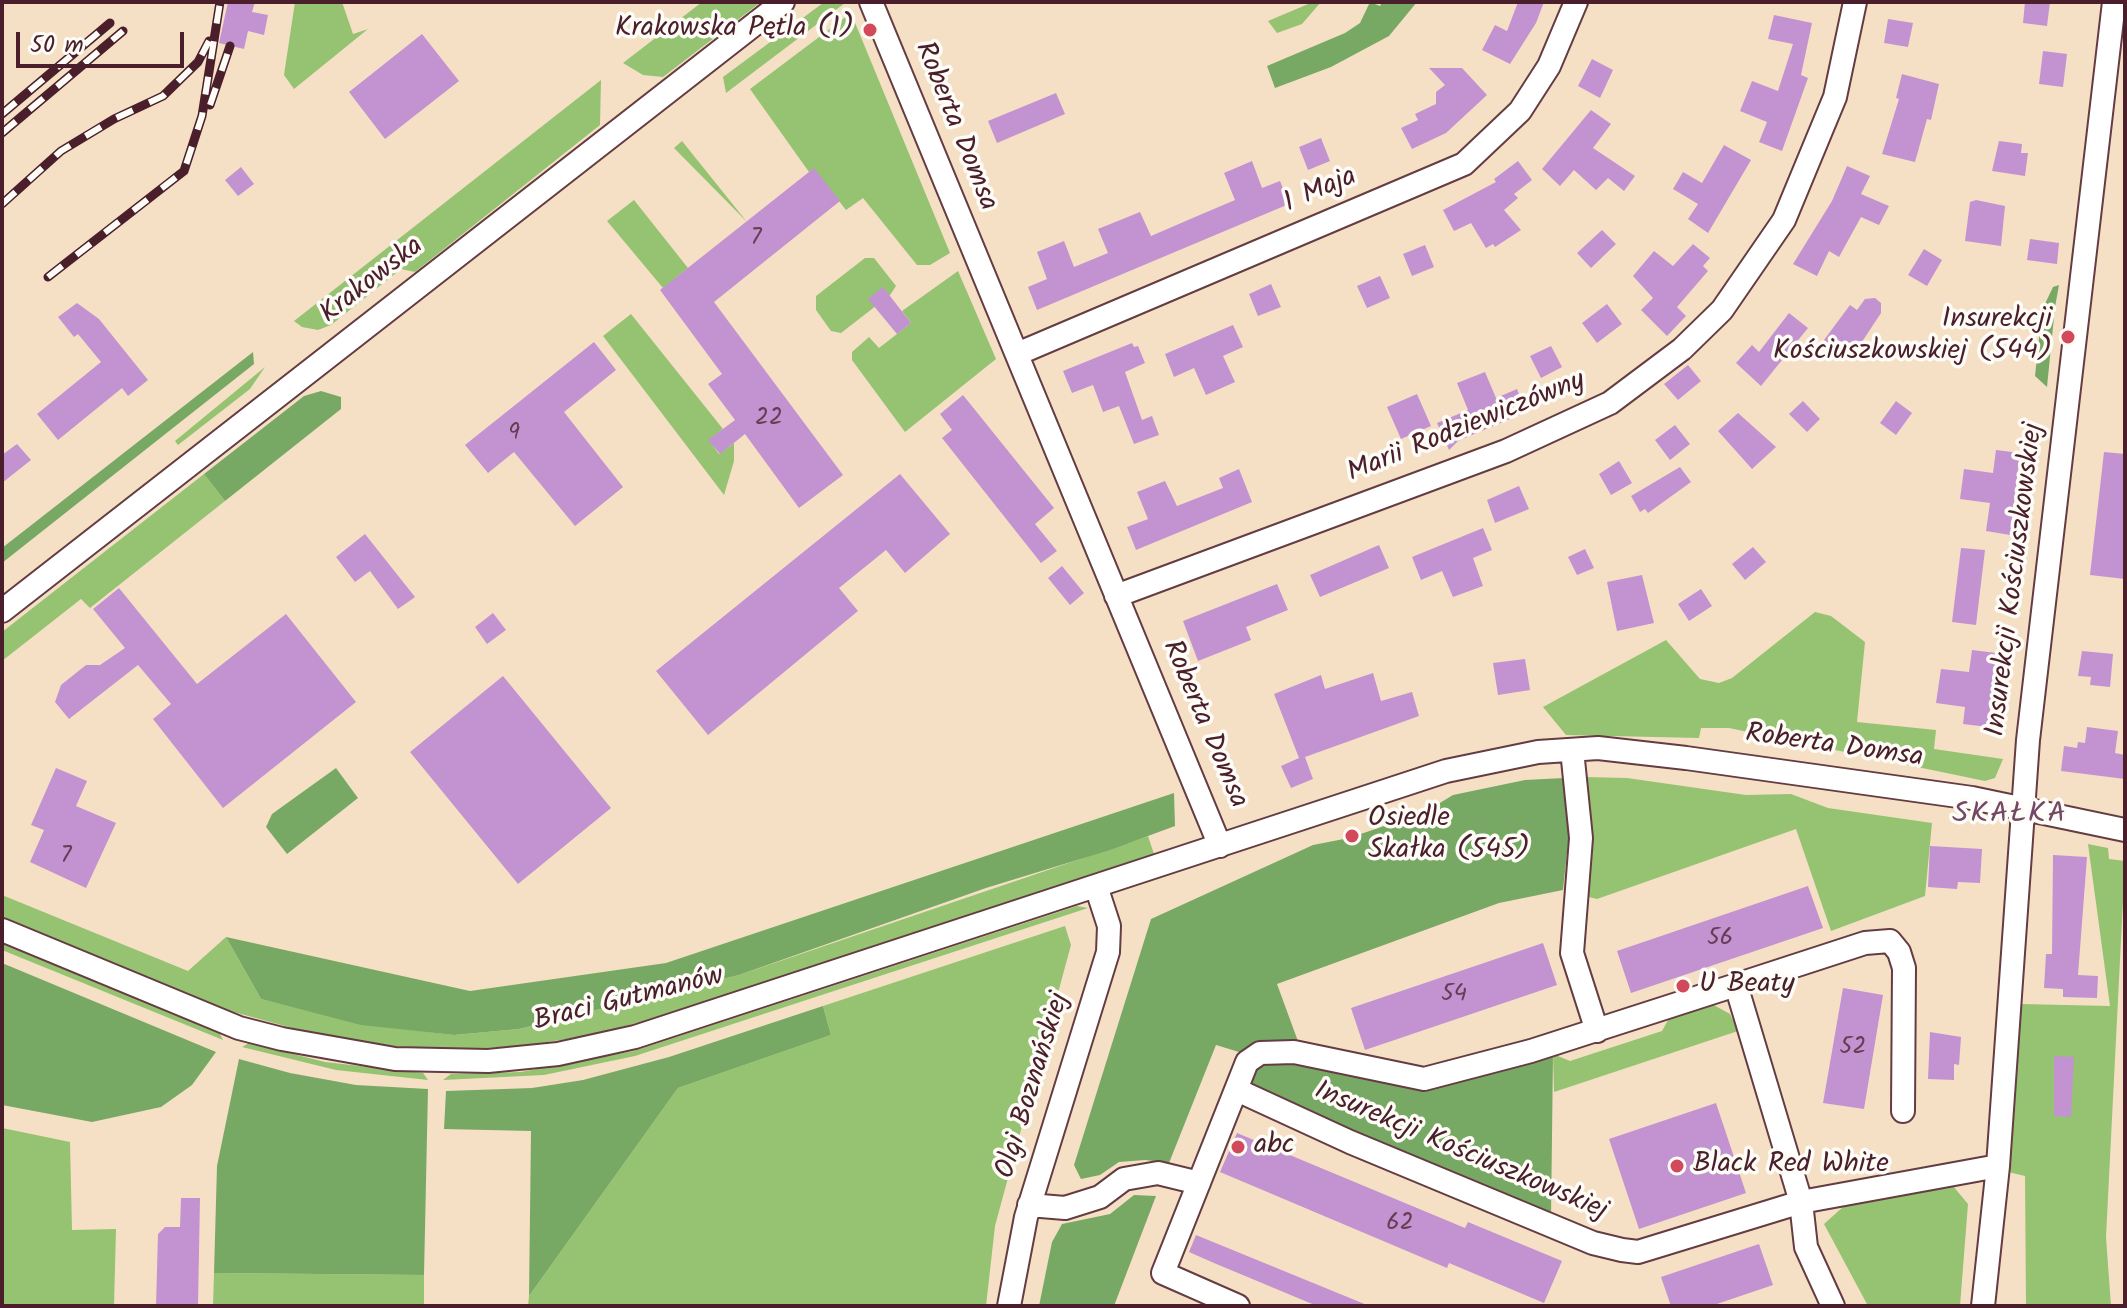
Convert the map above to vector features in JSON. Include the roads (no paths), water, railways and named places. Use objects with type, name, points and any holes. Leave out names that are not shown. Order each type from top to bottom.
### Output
[{"type":"street","name":"Krakowska","points":[[2,611],[783,2]]},
{"type":"street","name":"Roberta Domsa","points":[[871,2],[1220,846],[1446,771],[1494,759],[1572,750],[1651,753],[2023,807],[2125,830]]},
{"type":"street","name":"1 Maja","points":[[1017,354],[1464,164],[1520,111],[1549,66],[1576,2]]},
{"type":"street","name":"Marii Rodziewiczówny","points":[[1116,596],[1506,451],[1610,403],[1682,349],[1722,310],[1784,220],[1835,97],[1855,2]]},
{"type":"street","name":"Insurekcji Kościuszkowskiej","points":[[1983,1306],[1998,1166],[2023,807],[2114,2]]},
{"type":"street","points":[[1572,750],[1581,838],[1572,953],[1597,1031]]},
{"type":"street","name":"Braci Gutmanów","points":[[2,930],[225,1022],[268,1036],[381,1057],[488,1061],[558,1054],[635,1037],[1220,846]]},
{"type":"street","name":"Olgi Boznańskiej","points":[[1009,1306],[1029,1205],[1108,952],[1109,926],[1096,886]]},
{"type":"street","name":"Insurekcji Kościuszkowskiej","points":[[1238,1306],[1163,1273],[1247,1062],[1260,1053],[1294,1052],[1424,1079],[1597,1031],[1865,943],[1890,941],[1904,968],[1903,1111]]},
{"type":"street","points":[[1736,985],[1801,1202],[1806,1247],[1833,1306]]},
{"type":"street","name":"Insurekcji Kościuszkowskiej","points":[[1237,1090],[1593,1243],[1638,1252],[1801,1202],[1998,1166]]},
{"type":"street","points":[[1029,1205],[1065,1208],[1100,1197],[1124,1179],[1158,1173],[1199,1183]]},
{"type":"railway","points":[[48,277],[184,171],[202,116],[220,2]]},
{"type":"railway","points":[[2,114],[110,23]]},
{"type":"railway","points":[[2,133],[123,31]]},
{"type":"railway","points":[[2,204],[61,151],[114,119],[163,96],[198,62],[209,41]]},
{"type":"railway","points":[[210,105],[230,46]]},
{"type":"place","name":"Krakowska Pętla (1)","points":[[870,30]]},
{"type":"place","name":"Insurekcji Kościuszkowskiej (544)","points":[[2068,337]]},
{"type":"place","name":"Osiedle Skałka (545)","points":[[1352,836]]},
{"type":"place","name":"U Beaty","points":[[1683,986]]},
{"type":"place","name":"abc","points":[[1238,1147]]},
{"type":"place","name":"Black Red White","points":[[1677,1166]]},
{"type":"district","name":"SKAŁKA","points":[[2010,817]]}]
